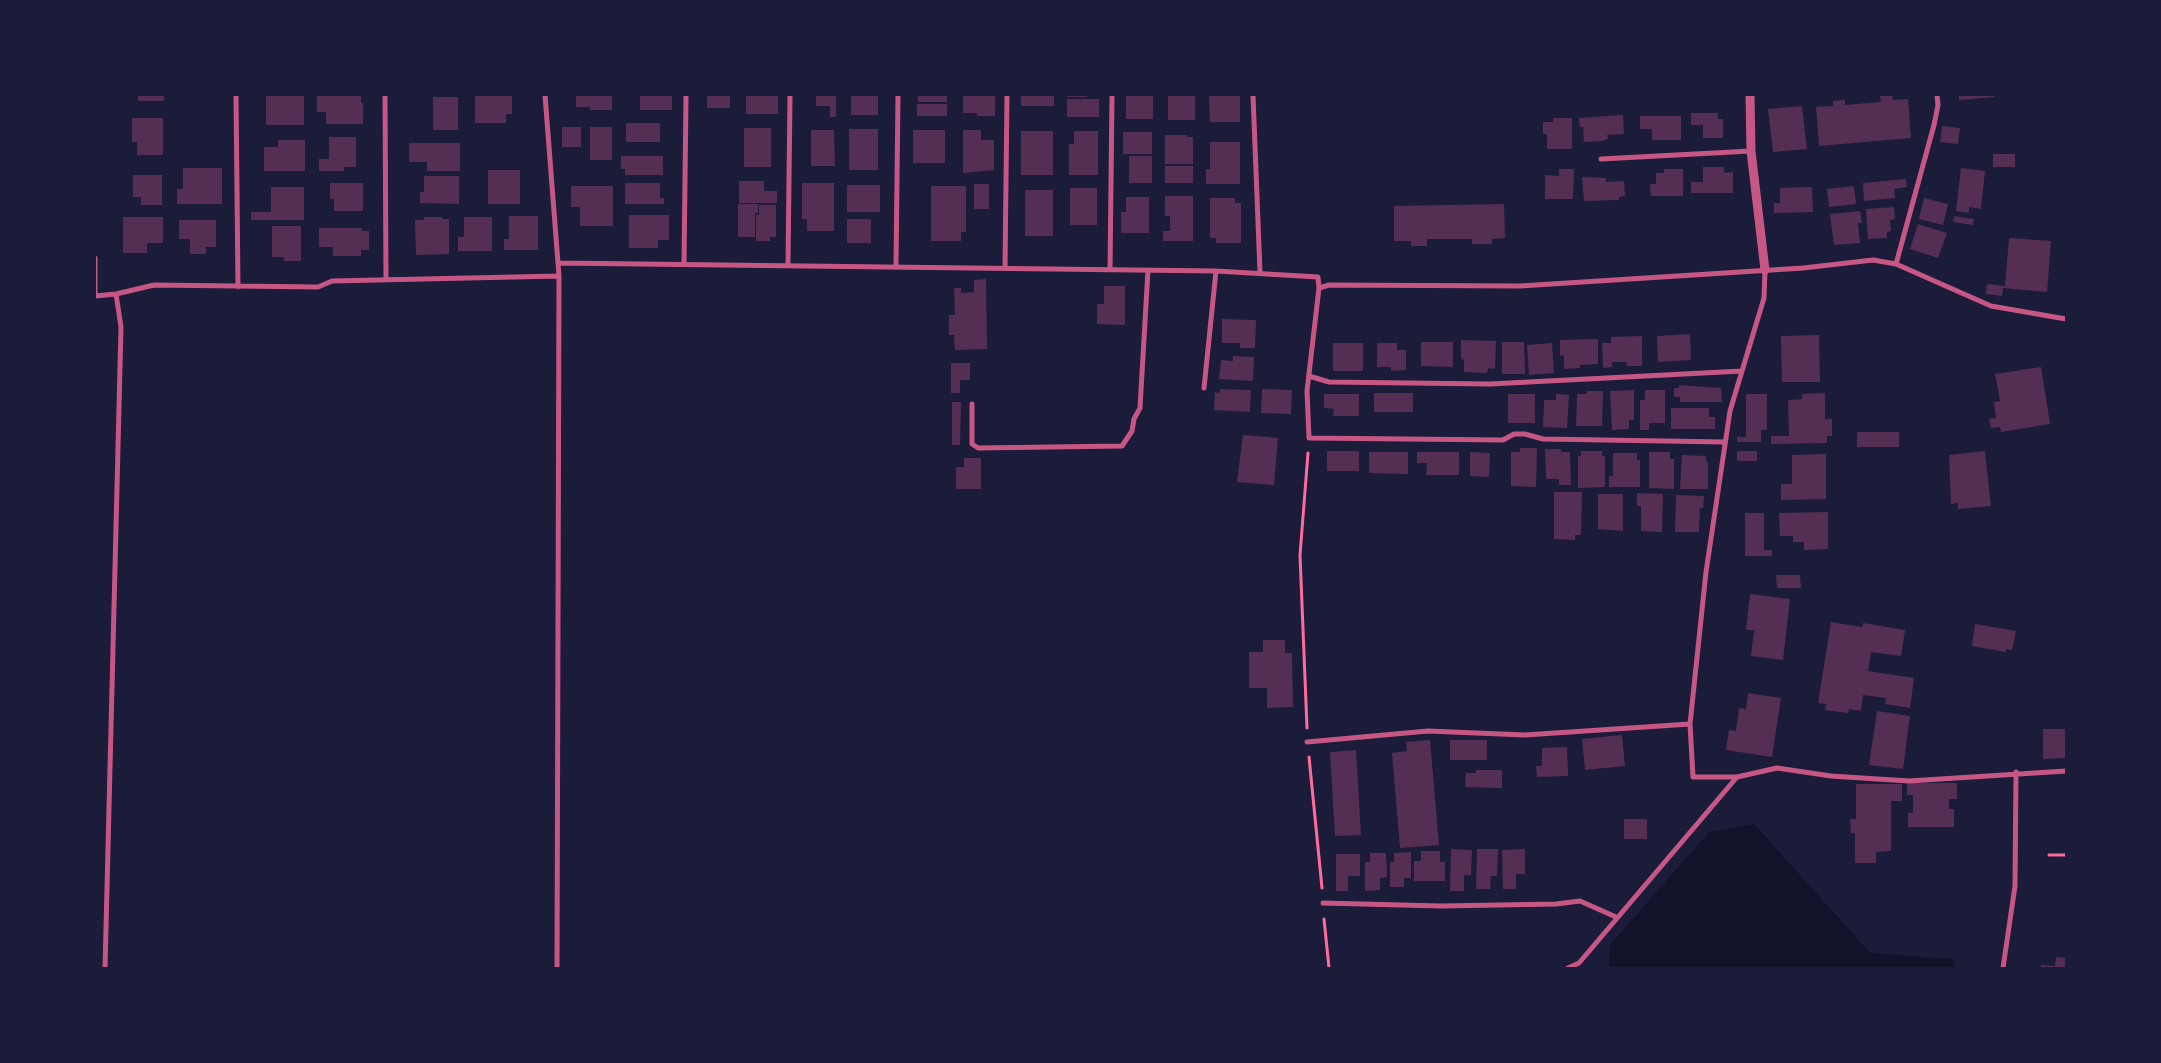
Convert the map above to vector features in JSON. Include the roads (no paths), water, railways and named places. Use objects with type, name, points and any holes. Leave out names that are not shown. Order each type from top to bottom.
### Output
[{"type":"street","points":[[236,95],[238,287]]},
{"type":"street","points":[[385,95],[386,280]]},
{"type":"street","points":[[545,95],[559,276],[557,968]]},
{"type":"street","points":[[684,264],[686,95]]},
{"type":"street","points":[[788,264],[790,95]]},
{"type":"street","points":[[896,265],[898,95]]},
{"type":"street","points":[[1005,267],[1007,95]]},
{"type":"street","points":[[1110,270],[1112,95]]},
{"type":"street","points":[[1253,95],[1260,272]]},
{"type":"street","points":[[1750,95],[1752,151],[1765,270],[1764,298],[1749,354],[1730,411],[1725,442],[1706,572],[1690,724],[1692,777],[1737,776],[1777,768],[1831,776],[1909,781],[2016,772],[2066,771]]},
{"type":"street","points":[[1896,264],[1934,125],[1938,105],[1937,95]]},
{"type":"street","points":[[1601,159],[1752,151]]},
{"type":"street","points":[[95,258],[95,296],[116,294],[154,285],[318,287],[332,281],[559,276]]},
{"type":"street","points":[[1319,288],[1329,285],[1520,286],[1765,270],[1873,260],[1896,264],[1991,306],[2066,319]]},
{"type":"street","points":[[558,262],[896,265],[1216,271],[1260,272],[1318,277],[1319,288],[1307,391],[1309,438],[1503,440],[1514,434],[1525,434],[1543,439],[1725,442]]},
{"type":"street","points":[[972,404],[972,444],[978,448],[1122,446],[1132,431],[1134,419],[1140,408],[1148,270]]},
{"type":"street","points":[[1204,388],[1216,271]]},
{"type":"street","points":[[105,968],[121,327],[116,294]]},
{"type":"street","points":[[1309,376],[1329,382],[1490,384],[1742,372]]},
{"type":"street","points":[[1308,742],[1428,731],[1525,735],[1690,724]]},
{"type":"street","points":[[2003,968],[2015,886],[2016,772]]},
{"type":"street","points":[[1568,968],[1580,965],[1616,917],[1737,776]]},
{"type":"street","points":[[1323,903],[1441,906],[1556,904],[1580,901],[1616,917]]}]
